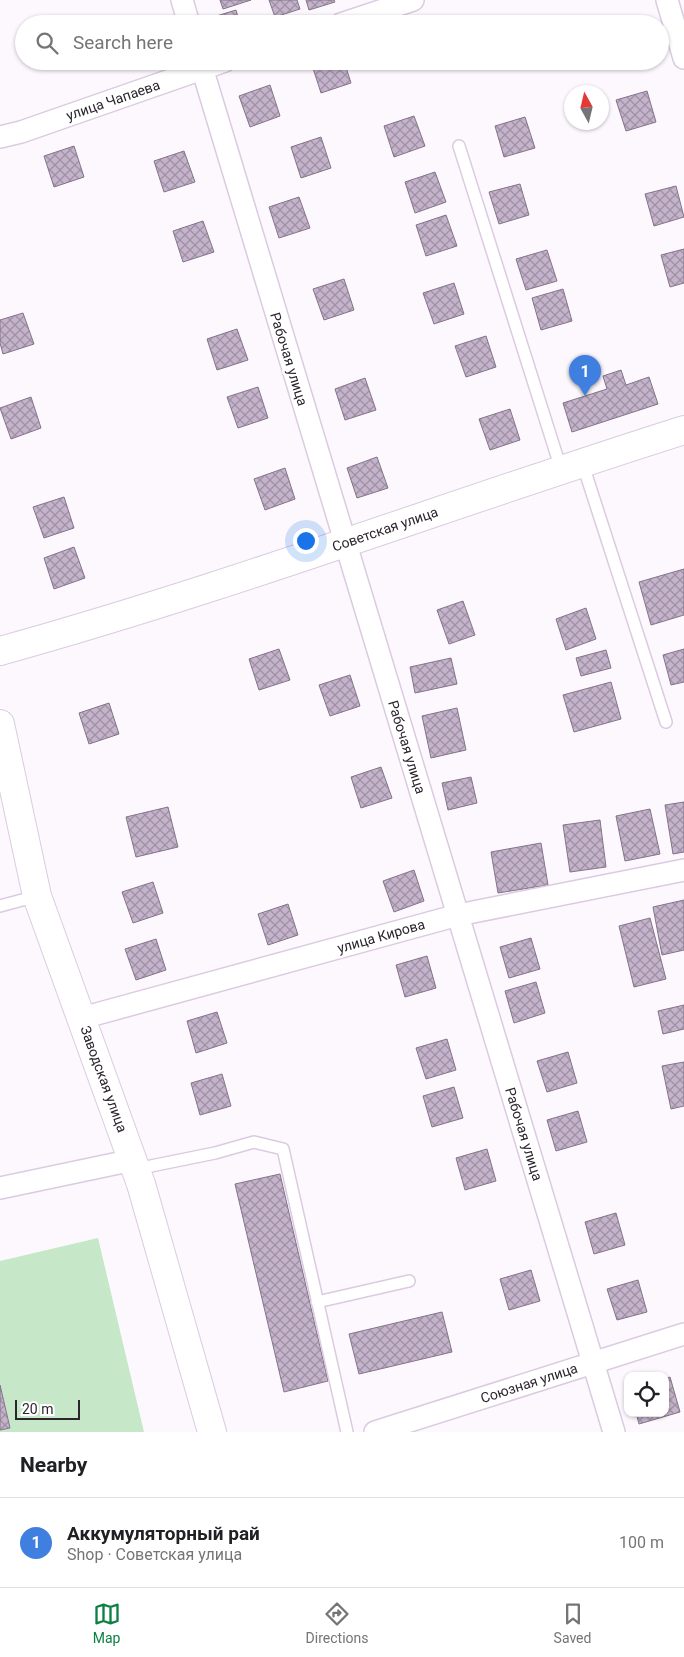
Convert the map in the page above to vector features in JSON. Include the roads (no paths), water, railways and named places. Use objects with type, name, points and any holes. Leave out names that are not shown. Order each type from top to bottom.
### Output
[{"type":"street","points":[[182,0],[186,15]]},
{"type":"street","points":[[367,15],[413,0]]},
{"type":"street","points":[[667,0],[684,58]]},
{"type":"street","name":"улица Чапаева","points":[[0,137],[21,132],[188,70]]},
{"type":"street","name":"Рабочая улица","points":[[202,70],[614,1432]]},
{"type":"street","name":"Советская улица","points":[[0,652],[344,543],[571,465],[684,430]]},
{"type":"street","name":"Заводская улица","points":[[0,724],[37,896],[134,1164],[212,1432]]},
{"type":"street","name":"улица Кирова","points":[[82,1018],[458,915],[684,870]]},
{"type":"street","points":[[0,1188],[134,1164]]},
{"type":"street","name":"Союзная улица","points":[[375,1432],[684,1334]]},
{"type":"lane","points":[[459,146],[571,465],[666,722]]},
{"type":"lane","points":[[0,906],[37,896]]},
{"type":"lane","points":[[134,1164],[215,1153],[254,1142],[283,1149],[347,1432]]},
{"type":"lane","points":[[317,1302],[409,1281]]},
{"type":"place","name":"Аккумуляторный рай","points":[[585,396]]}]
